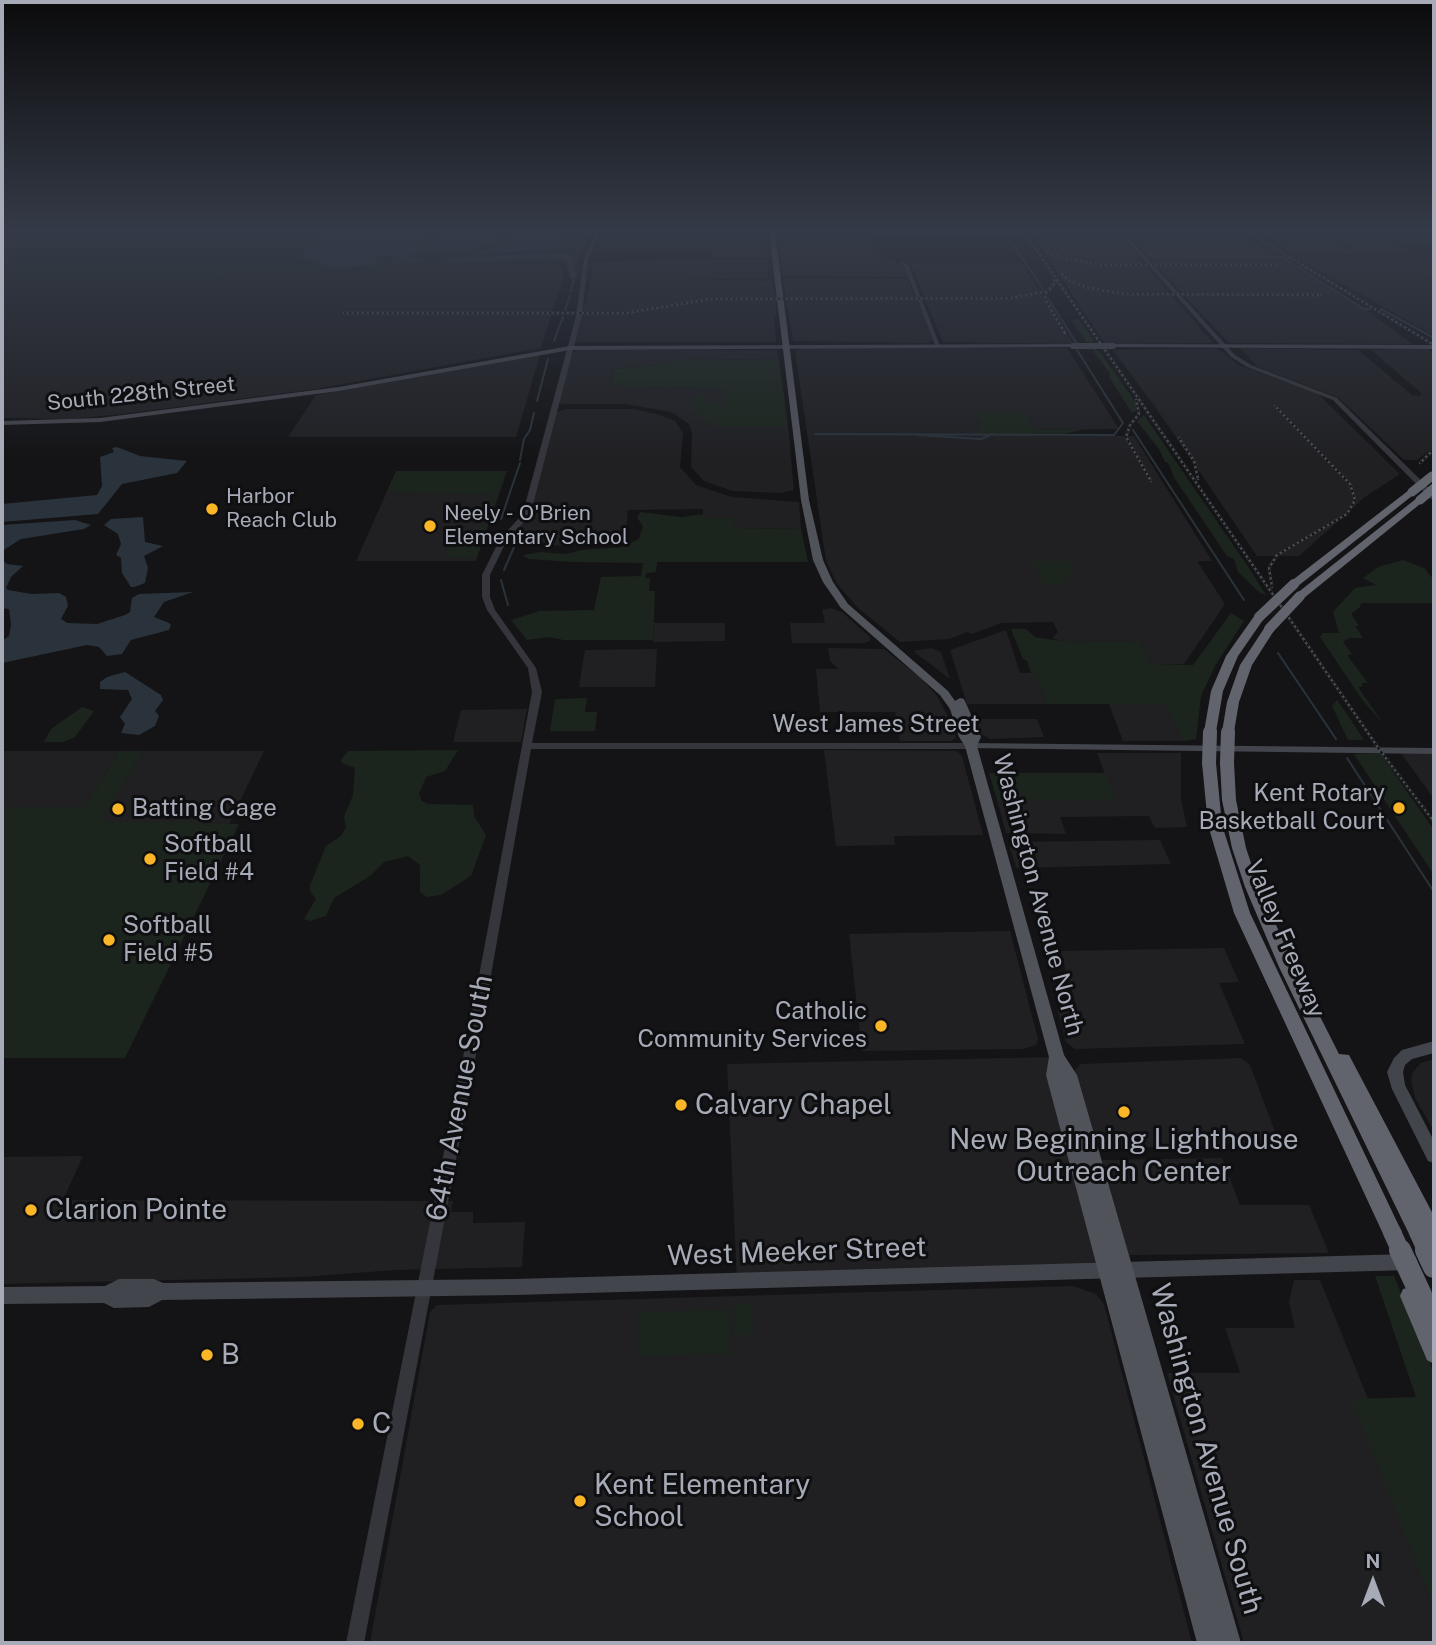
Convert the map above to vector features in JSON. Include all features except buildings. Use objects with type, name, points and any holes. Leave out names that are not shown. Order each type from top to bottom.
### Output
[{"type":"highway","name":"Valley Freeway","points":[[1433,475],[1416,496],[1300,596],[1269,629],[1246,664],[1233,702],[1227,762],[1229,800],[1239,848],[1269,927],[1428,1233],[1434,1264]]},
{"type":"highway","name":"Valley Freeway","points":[[1416,1295],[1373,1196],[1241,913],[1215,825],[1209,763],[1210,732],[1217,691],[1232,656],[1259,617],[1294,584],[1416,496],[1434,488]]},
{"type":"highway","points":[[1416,1295],[1434,1323]]},
{"type":"highway","points":[[1416,1295],[1434,1353]]},
{"type":"main road","points":[[782,309],[805,500],[818,560],[833,592],[845,606],[891,645],[891,649],[920,667]]},
{"type":"main road","name":"South 228th Street","points":[[2,423],[100,420],[339,389],[567,349],[938,345],[1433,347]]},
{"type":"main road","name":"South 228th Street","points":[[284,396],[567,349]]},
{"type":"main road","name":"Washington Avenue North","points":[[920,667],[949,692],[965,737],[971,746],[1057,1057],[1054,1075],[1116,1271]]},
{"type":"main road","name":"West James Street","points":[[971,746],[1434,751]]},
{"type":"main road","name":"West James Street","points":[[1393,749],[1434,746]]},
{"type":"main road","points":[[1434,1047],[1419,1049],[1404,1057],[1395,1072],[1397,1085],[1434,1156]]},
{"type":"main road","name":"West Meeker Street","points":[[2,1296],[107,1294],[114,1299],[149,1298],[160,1292],[1434,1264]]},
{"type":"main road","name":"Washington Avenue South","points":[[1116,1271],[1208,1643]]},
{"type":"main road","name":"Washington Avenue South","points":[[1116,1271],[1230,1643]]},
{"type":"street","name":"64th Avenue South","points":[[355,1643],[422,1288],[482,992],[537,692],[536,678],[521,648],[496,617],[486,597],[485,584],[489,565],[504,538],[527,511],[575,309]]},
{"type":"street","points":[[924,309],[938,345]]},
{"type":"street","points":[[1191,309],[1237,359],[1339,402],[1434,497]]},
{"type":"street","name":"64th Avenue South","points":[[489,565],[488,556],[494,543],[514,521],[522,507],[567,349]]},
{"type":"street","name":"West James Street","points":[[527,746],[971,746]]},
{"type":"shaded area","points":[[2,309],[553,309],[541,348],[316,389],[69,419],[2,418]]},
{"type":"shaded area","points":[[584,309],[647,309],[635,311],[583,312]]},
{"type":"shaded area","points":[[654,309],[776,309],[776,342],[576,342],[583,314],[639,312]]},
{"type":"shaded area","points":[[788,309],[920,309],[933,340],[927,343],[793,341]]},
{"type":"shaded area","points":[[929,309],[1051,309],[1074,344],[943,342]]},
{"type":"shaded area","points":[[1082,309],[1183,309],[1213,343],[1105,344]]},
{"type":"shaded area","points":[[1197,309],[1364,309],[1412,344],[1229,343]]},
{"type":"shaded area","points":[[1386,309],[1434,309],[1434,336]]},
{"type":"shaded area","points":[[1079,319],[1094,341],[1090,344],[1102,355],[1136,403],[1136,411],[1132,413],[1109,377],[1110,374],[1071,320]]},
{"type":"shaded area","points":[[800,348],[1067,348],[1119,429],[1033,430],[1036,436],[1134,436],[1212,561],[1197,561],[1225,604],[1184,664],[1151,664],[1141,642],[1061,641],[1052,638],[1058,632],[1053,622],[1001,623],[949,639],[900,642],[858,608],[837,584],[826,561],[795,351]]},
{"type":"shaded area","points":[[1240,348],[1358,350],[1412,395],[1420,396],[1421,393],[1371,350],[1428,348],[1434,354],[1434,447],[1417,460],[1404,460],[1339,398],[1258,367]]},
{"type":"shaded area","points":[[1218,349],[1239,365],[1318,394],[1400,474],[1365,497],[1299,556],[1257,556],[1113,350]]},
{"type":"shaded area","points":[[777,350],[779,360],[679,359],[658,365],[613,369],[611,384],[624,388],[725,389],[725,404],[711,403],[712,426],[788,426],[794,490],[780,493],[732,491],[704,481],[691,467],[692,433],[689,424],[671,412],[626,404],[562,404],[559,402],[573,352]]},
{"type":"shaded area","points":[[540,355],[516,437],[288,437],[316,395]]},
{"type":"shaded area","points":[[679,359],[779,360],[788,426],[712,426],[694,413],[693,400],[698,396],[705,396],[711,403],[725,404],[725,389],[624,388],[611,384],[613,369],[658,365]]},
{"type":"shaded area","points":[[566,409],[633,409],[675,421],[683,433],[680,467],[696,485],[732,497],[799,502],[801,529],[733,528],[703,518],[703,509],[628,510],[625,545],[505,546],[532,509],[557,412]]},
{"type":"shaded area","points":[[976,412],[1024,412],[1033,430],[1086,429],[1063,434],[973,433],[981,428]]},
{"type":"shaded area","points":[[1144,415],[1266,595],[1260,593],[1238,572],[1234,559],[1227,556],[1175,479],[1159,449],[1137,421]]},
{"type":"shaded area","points":[[117,447],[140,456],[187,461],[177,473],[122,484],[98,514],[2,522],[2,504],[97,495],[102,486],[100,457],[114,452],[112,448]]},
{"type":"shaded area","name":"Neely - O'Brien Elementary School","points":[[396,471],[507,471],[476,561],[356,561]]},
{"type":"shaded area","points":[[396,471],[507,471],[492,511],[487,511],[482,507],[488,505],[490,494],[387,492]]},
{"type":"shaded area","points":[[640,512],[681,517],[704,514],[704,518],[733,518],[734,528],[801,529],[808,562],[657,562],[656,572],[646,573],[645,578],[650,578],[649,591],[655,591],[653,640],[564,640],[549,637],[527,640],[511,620],[540,611],[594,610],[601,577],[641,576],[643,563],[572,562],[528,559],[523,555],[540,552],[566,554],[581,550],[622,547],[639,539],[643,526],[637,518]]},
{"type":"shaded area","points":[[143,517],[145,542],[163,546],[144,556],[148,568],[145,583],[131,587],[122,573],[121,558],[116,555],[121,544],[118,534],[104,525],[111,519]]},
{"type":"shaded area","points":[[75,520],[91,525],[84,529],[21,539],[2,551],[2,525]]},
{"type":"shaded area","points":[[476,526],[487,526],[476,558],[444,557],[450,542],[460,542],[464,533],[474,533]]},
{"type":"shaded area","points":[[2,560],[7,564],[23,566],[11,577],[6,588],[8,590],[31,594],[59,593],[66,597],[68,606],[61,619],[67,623],[97,624],[125,615],[130,612],[132,598],[139,594],[193,592],[164,602],[154,617],[169,623],[169,630],[131,640],[122,654],[107,656],[99,647],[87,645],[2,663],[2,641],[9,636],[11,624],[9,609],[2,608]]},
{"type":"shaded area","points":[[1403,560],[1424,568],[1434,580],[1434,603],[1361,603],[1351,614],[1363,638],[1349,638],[1343,642],[1352,654],[1347,655],[1368,683],[1361,683],[1363,686],[1358,687],[1384,725],[1361,698],[1320,637],[1323,633],[1339,633],[1333,612],[1355,588],[1376,585],[1363,578],[1378,567]]},
{"type":"shaded area","points":[[1033,561],[1072,561],[1074,568],[1061,586],[1043,584]]},
{"type":"shaded area","points":[[831,608],[842,612],[870,637],[870,641],[792,643],[790,623],[825,623],[822,610]]},
{"type":"shaded area","points":[[1231,613],[1244,621],[1215,666],[1201,696],[1196,739],[1184,741],[1165,704],[1046,704],[1035,674],[1031,673],[1027,661],[1023,659],[1011,629],[1026,629],[1035,637],[1061,641],[1141,642],[1151,664],[1193,665]]},
{"type":"shaded area","points":[[654,623],[725,623],[725,641],[653,642]]},
{"type":"shaded area","points":[[1006,630],[1020,673],[1035,673],[1046,704],[967,704],[950,650]]},
{"type":"shaded area","points":[[828,648],[884,649],[922,679],[937,696],[952,724],[956,738],[951,741],[900,741],[895,712],[820,712],[816,669],[839,669],[830,661]]},
{"type":"shaded area","points":[[931,648],[941,652],[950,679],[913,651]]},
{"type":"shaded area","points":[[657,649],[655,687],[579,687],[585,650]]},
{"type":"shaded area","points":[[125,672],[161,695],[163,700],[155,711],[159,716],[155,726],[139,735],[121,733],[125,724],[120,717],[132,699],[128,690],[100,689],[100,682],[107,677]]},
{"type":"shaded area","points":[[587,698],[585,712],[597,712],[595,731],[550,731],[555,699]]},
{"type":"shaded area","points":[[1337,700],[1364,740],[1348,740],[1332,706]]},
{"type":"shaded area","points":[[1109,704],[1166,704],[1184,741],[1123,741]]},
{"type":"shaded area","points":[[82,707],[94,711],[75,737],[63,742],[44,742],[51,729]]},
{"type":"shaded area","points":[[527,709],[521,742],[453,742],[461,710]]},
{"type":"shaded area","points":[[974,719],[1037,719],[1044,737],[990,739],[981,734]]},
{"type":"shaded area","points":[[458,750],[445,771],[426,777],[419,794],[422,801],[428,804],[473,805],[474,816],[486,835],[471,876],[441,895],[427,897],[420,892],[420,865],[408,856],[384,862],[370,876],[334,898],[326,916],[310,921],[304,919],[316,899],[310,891],[310,885],[326,846],[341,836],[346,827],[344,817],[353,795],[355,768],[342,763],[341,760],[348,751]]},
{"type":"shaded area","points":[[824,750],[957,751],[962,756],[983,835],[894,836],[895,845],[836,846]]},
{"type":"shaded area","points":[[2,751],[119,751],[85,807],[2,807]]},
{"type":"shaded area","points":[[119,751],[143,751],[100,821],[239,824],[125,1058],[2,1058],[2,807],[85,807]]},
{"type":"shaded area","points":[[143,751],[264,751],[229,824],[98,823]]},
{"type":"shaded area","points":[[1097,753],[1181,753],[1181,800],[1187,827],[1155,828],[1149,816],[1060,817],[1066,834],[1006,833],[997,800],[1115,800]]},
{"type":"shaded area","points":[[1401,753],[1434,754],[1434,799],[1411,767]]},
{"type":"shaded area","points":[[1354,754],[1381,754],[1434,830],[1434,875]]},
{"type":"shaded area","points":[[989,773],[1105,773],[1116,800],[997,800]]},
{"type":"shaded area","points":[[1160,840],[1171,864],[1016,868],[1010,848],[1010,844],[1014,842]]},
{"type":"shaded area","points":[[1010,931],[1038,1039],[1036,1045],[1023,1049],[862,1051],[849,934]]},
{"type":"shaded area","points":[[1224,948],[1239,982],[1219,983],[1245,1044],[1075,1049],[1066,1042],[1057,1009],[1077,1008],[1060,951]]},
{"type":"shaded area","points":[[1057,1057],[1106,1271],[737,1281],[727,1064]]},
{"type":"shaded area","points":[[1241,1058],[1250,1065],[1277,1137],[1274,1142],[1107,1149],[1094,1139],[1075,1070],[1081,1064]]},
{"type":"shaded area","points":[[1434,1059],[1434,1131],[1415,1098],[1411,1080],[1413,1072],[1421,1063]]},
{"type":"shaded area","points":[[83,1156],[63,1200],[453,1201],[451,1212],[473,1212],[473,1223],[525,1222],[522,1267],[395,1270],[303,1277],[2,1284],[2,1157]]},
{"type":"shaded area","points":[[1222,1158],[1240,1205],[1309,1205],[1329,1253],[1129,1255],[1102,1160]]},
{"type":"shaded area","points":[[1375,1276],[1394,1276],[1434,1373],[1434,1608],[1352,1399],[1416,1397]]},
{"type":"shaded area","points":[[1294,1280],[1320,1280],[1368,1399],[1353,1399],[1434,1608],[1434,1643],[1244,1643],[1167,1373],[1240,1373],[1225,1328],[1295,1328],[1289,1302]]},
{"type":"shaded area","points":[[1073,1286],[1096,1294],[1104,1304],[1192,1643],[370,1643],[430,1312],[437,1305]]},
{"type":"shaded area","points":[[752,1303],[754,1335],[734,1335],[733,1304]]},
{"type":"shaded area","points":[[728,1310],[730,1354],[637,1356],[638,1312]]},
{"type":"waterway","points":[[1055,309],[1077,344]]},
{"type":"waterway","points":[[1364,309],[1370,309]]},
{"type":"waterway","points":[[1381,309],[1434,338]]},
{"type":"waterway","points":[[554,341],[563,317]]},
{"type":"waterway","points":[[992,435],[1114,435],[1123,423],[1077,350]]},
{"type":"waterway","points":[[537,401],[548,359]]},
{"type":"waterway","points":[[520,460],[524,439],[530,430],[534,413]]},
{"type":"waterway","points":[[1133,430],[1244,600]]},
{"type":"waterway","points":[[815,434],[992,435]]},
{"type":"waterway","points":[[917,435],[981,439],[992,435]]},
{"type":"waterway","points":[[501,519],[520,463]]},
{"type":"waterway","points":[[521,536],[525,531]]},
{"type":"waterway","points":[[504,570],[515,545]]},
{"type":"waterway","points":[[501,580],[508,605]]},
{"type":"waterway","points":[[1278,653],[1336,739]]},
{"type":"waterway","points":[[1347,758],[1434,892]]},
{"type":"railway","points":[[344,313],[626,313],[651,309]]},
{"type":"railway","points":[[1051,309],[1065,333]]},
{"type":"railway","points":[[1077,309],[1379,749],[1434,822]]},
{"type":"railway","points":[[1374,309],[1434,345]]},
{"type":"railway","points":[[1136,400],[1139,414],[1130,425],[1126,437],[1151,481]]},
{"type":"railway","points":[[1272,587],[1269,568],[1277,555],[1347,514],[1355,500],[1350,484],[1275,406]]},
{"type":"railway","points":[[1179,438],[1194,461],[1198,479]]},
{"type":"railway","points":[[1420,463],[1434,449]]},
{"type":"place","name":"Harbor Reach Club","points":[[212,509]]},
{"type":"place","name":"Neely - O'Brien Elementary School","points":[[430,526]]},
{"type":"place","name":"Kent Rotary Basketball Court","points":[[1399,808]]},
{"type":"place","name":"Batting Cage","points":[[118,809]]},
{"type":"place","name":"Softball Field #4","points":[[150,859]]},
{"type":"place","name":"Softball Field #5","points":[[109,940]]},
{"type":"place","name":"Catholic Community Services","points":[[881,1026]]},
{"type":"place","name":"Calvary Chapel","points":[[681,1105]]},
{"type":"place","name":"New Beginning Lighthouse Outreach Center","points":[[1124,1112]]},
{"type":"place","name":"Clarion Pointe","points":[[31,1210]]},
{"type":"place","name":"B","points":[[207,1355]]},
{"type":"place","name":"C","points":[[358,1424]]},
{"type":"place","name":"Kent Elementary School","points":[[580,1501]]}]
